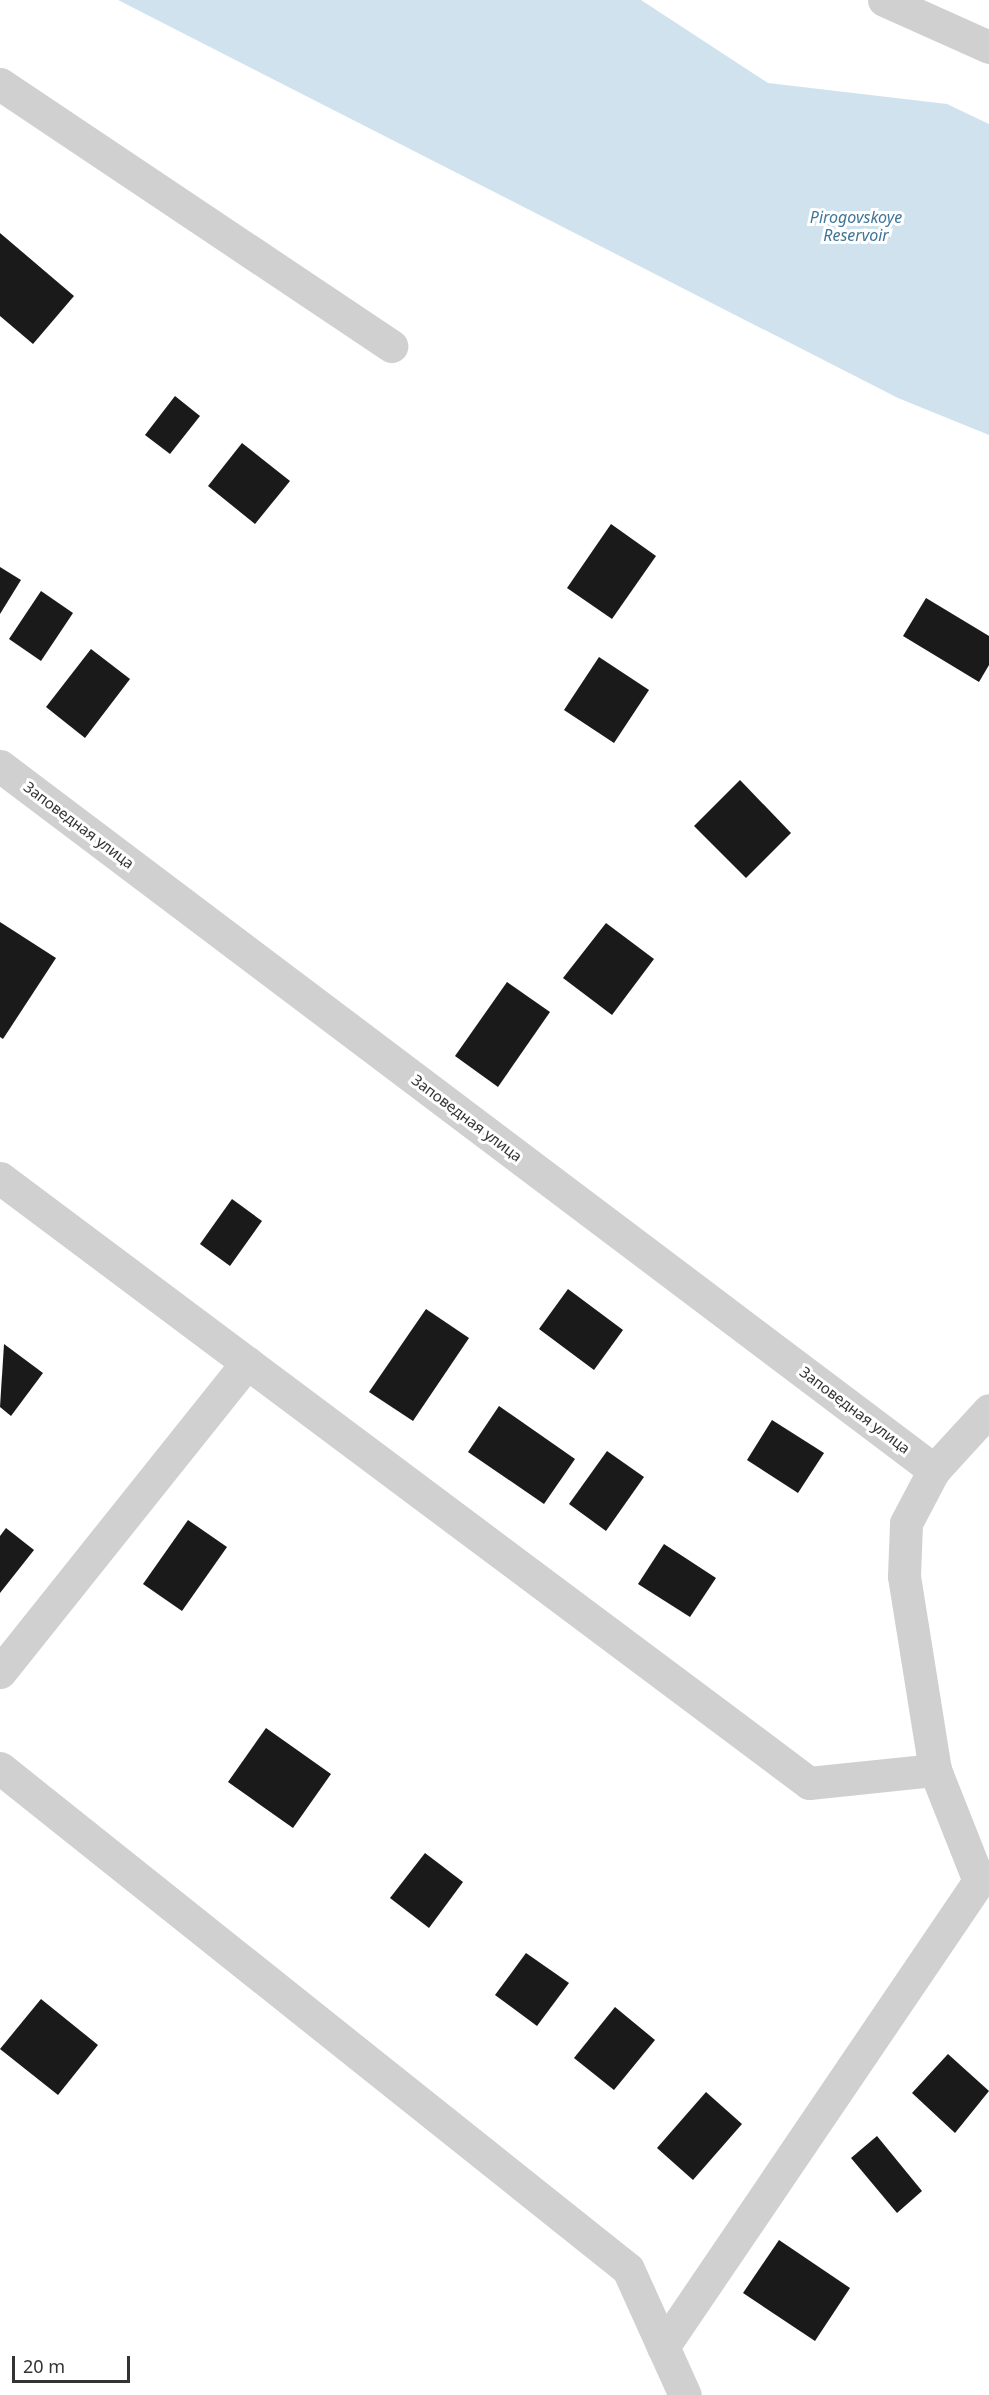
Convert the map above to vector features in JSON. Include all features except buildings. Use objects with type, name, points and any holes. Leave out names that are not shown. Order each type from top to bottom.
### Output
[{"type":"street","points":[[884,0],[989,47]]},
{"type":"street","points":[[0,84],[392,346]]},
{"type":"street","name":"Заповедная улица","points":[[0,766],[934,1470]]},
{"type":"street","points":[[0,1178],[809,1783],[935,1770]]},
{"type":"street","points":[[0,1672],[247,1363]]},
{"type":"street","points":[[663,2347],[979,1881],[935,1770],[904,1576],[906,1523],[934,1470],[989,1410]]},
{"type":"street","points":[[0,1768],[628,2269],[684,2395]]},
{"type":"water","name":"Pirogovskoye Reservoir","points":[[118,0],[641,0],[768,83],[947,104],[989,124],[989,435],[898,398]]}]
